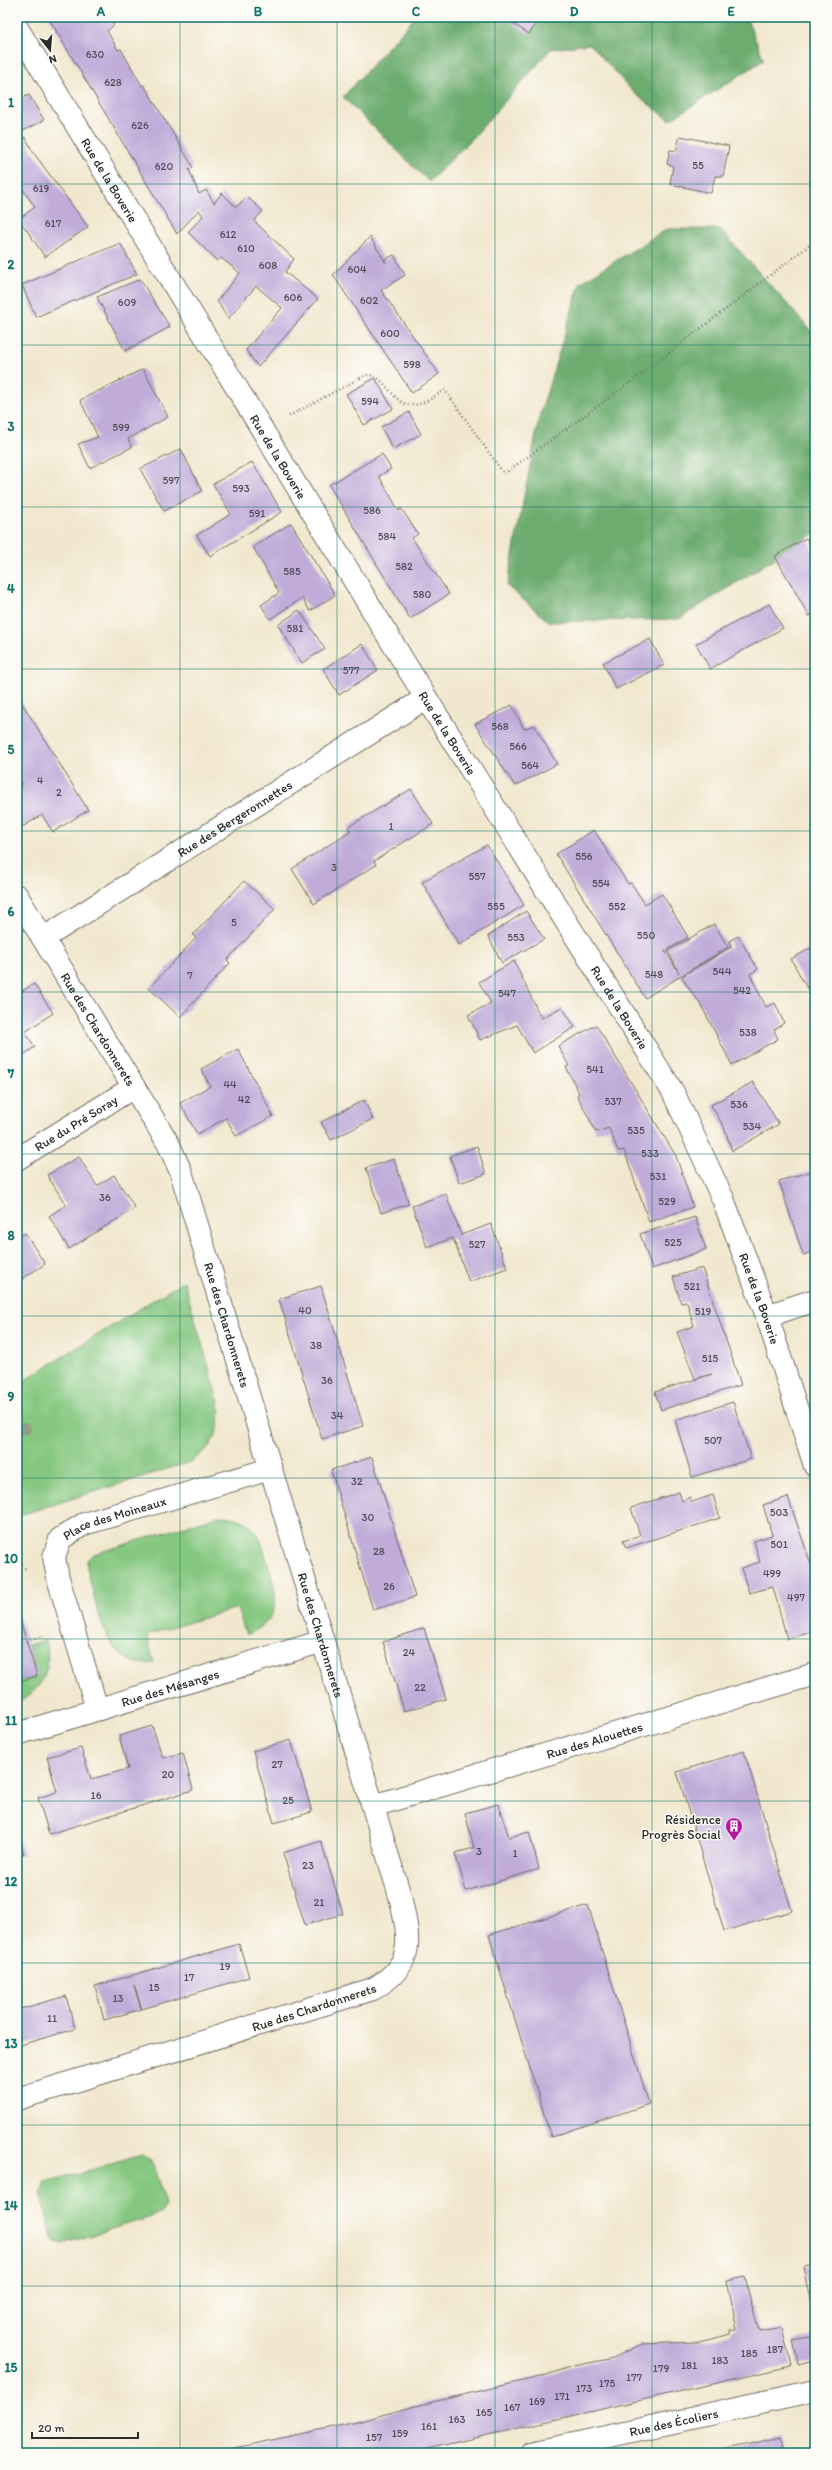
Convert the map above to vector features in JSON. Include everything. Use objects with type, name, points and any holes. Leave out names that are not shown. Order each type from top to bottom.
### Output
[{"type":"street","name":"Rue de la Boverie","points":[[17,28],[426,698],[673,1092],[723,1199],[767,1316],[815,1466]]},
{"type":"street","name":"Rue des Bergeronnettes","points":[[44,938],[426,698]]},
{"type":"street","name":"Rue des Chardonnerets","points":[[17,896],[168,1143],[181,1172],[373,1806],[406,1923],[407,1947],[401,1968],[390,1979],[373,1989],[348,1998],[17,2099]]},
{"type":"street","name":"Rue du Pré Soray","points":[[17,1159],[134,1087]]},
{"type":"street","points":[[767,1316],[815,1300]]},
{"type":"street","name":"Place des Moineaux","points":[[97,1709],[58,1578],[54,1557],[60,1539],[84,1524],[270,1469]]},
{"type":"street","name":"Rue des Mésanges","points":[[17,1734],[323,1641]]},
{"type":"street","name":"Rue des Alouettes","points":[[373,1806],[815,1674]]},
{"type":"street","name":"Rue des Écoliers","points":[[532,2453],[815,2391]]},
{"type":"path","points":[[283,419],[366,375],[376,376],[396,398],[409,404],[418,404],[445,390],[504,474],[628,384],[815,242]]},
{"type":"path","points":[[27,1641],[45,1635]]},
{"type":"green space","points":[[415,17],[746,17],[764,60],[670,120],[634,93],[590,44],[551,49],[472,139],[429,182],[343,97]]},
{"type":"green space","points":[[667,229],[720,229],[815,335],[815,533],[679,619],[549,622],[507,586],[539,418],[580,283]]},
{"type":"green space","points":[[184,1281],[219,1403],[219,1422],[215,1437],[211,1444],[198,1457],[190,1462],[17,1516],[17,1385]]},
{"type":"green space","points":[[218,1516],[239,1519],[250,1525],[259,1536],[270,1570],[275,1593],[273,1612],[268,1621],[246,1635],[237,1608],[147,1635],[154,1663],[137,1663],[124,1657],[113,1647],[106,1633],[95,1600],[87,1569],[87,1560],[94,1554]]},
{"type":"green space","points":[[17,1541],[24,1566],[17,1568]]},
{"type":"green space","points":[[46,1640],[48,1660],[44,1677],[33,1692],[17,1703],[17,1682],[37,1676],[28,1645]]},
{"type":"green space","points":[[142,2155],[152,2160],[165,2205],[161,2214],[62,2244],[53,2239],[40,2193],[46,2183]]},
{"type":"building","points":[[48,17],[108,17],[114,25],[107,31],[118,50],[121,49],[142,86],[144,85],[193,167],[189,170],[199,194],[206,190],[214,203],[222,193],[236,207],[247,197],[263,211],[254,221],[294,259],[285,272],[318,299],[258,367],[246,350],[282,308],[256,286],[228,319],[217,301],[240,273],[221,258],[217,261],[188,232],[203,216],[199,210],[177,234]]},
{"type":"building","points":[[509,17],[541,17],[529,34],[507,20]]},
{"type":"building","points":[[29,95],[44,120],[17,134],[17,100]]},
{"type":"building","points":[[680,136],[729,146],[723,176],[715,176],[711,193],[670,184],[673,166],[667,164],[670,150],[676,151]]},
{"type":"building","points":[[25,137],[33,152],[88,227],[45,257],[19,219],[35,207],[17,181],[17,141]]},
{"type":"building","points":[[370,237],[384,260],[394,255],[405,275],[381,290],[439,374],[412,393],[333,275]]},
{"type":"building","points":[[120,243],[137,274],[36,317],[22,285]]},
{"type":"building","points":[[140,279],[170,327],[125,351],[97,297]]},
{"type":"building","points":[[143,369],[168,417],[128,439],[132,447],[90,468],[78,444],[98,437],[80,400]]},
{"type":"building","points":[[375,378],[393,409],[364,425],[346,394]]},
{"type":"building","points":[[409,412],[421,434],[393,449],[381,427]]},
{"type":"building","points":[[181,449],[202,491],[164,511],[140,469]]},
{"type":"building","points":[[382,454],[391,469],[379,476],[399,511],[401,508],[418,534],[412,538],[449,594],[410,619],[329,485]]},
{"type":"building","points":[[252,462],[282,512],[210,556],[197,535],[231,514],[213,484]]},
{"type":"building","points":[[291,523],[335,595],[310,611],[302,598],[270,619],[261,605],[279,593],[253,547]]},
{"type":"building","points":[[806,538],[815,553],[815,613],[809,616],[775,556]]},
{"type":"building","points":[[769,604],[783,628],[710,669],[696,644]]},
{"type":"building","points":[[299,610],[325,649],[302,663],[278,625]]},
{"type":"building","points":[[650,639],[664,665],[616,689],[603,663]]},
{"type":"building","points":[[362,644],[378,670],[339,695],[323,669]]},
{"type":"building","points":[[17,695],[88,810],[53,832],[42,815],[17,830],[17,788],[23,784],[17,775]]},
{"type":"building","points":[[512,705],[524,729],[534,725],[557,764],[515,786],[475,724]]},
{"type":"building","points":[[411,789],[433,824],[374,861],[376,865],[314,904],[292,869],[350,831],[348,827]]},
{"type":"building","points":[[594,830],[628,884],[631,883],[645,904],[662,894],[688,937],[664,952],[666,952],[679,973],[668,951],[714,924],[728,947],[645,998],[556,854]]},
{"type":"building","points":[[487,845],[524,905],[459,945],[422,882]]},
{"type":"building","points":[[244,881],[275,909],[227,960],[230,963],[180,1017],[149,988],[196,938],[193,935]]},
{"type":"building","points":[[526,911],[544,939],[502,963],[488,936]]},
{"type":"building","points":[[738,936],[758,969],[750,974],[766,1007],[775,1003],[784,1023],[774,1030],[778,1039],[732,1065],[701,1005],[682,978],[685,974],[731,947],[729,941]]},
{"type":"building","points":[[815,946],[815,986],[808,990],[791,959]]},
{"type":"building","points":[[514,961],[541,1018],[562,1007],[575,1027],[533,1053],[517,1025],[480,1040],[468,1015],[491,1003],[479,982]]},
{"type":"building","points":[[34,984],[53,1013],[25,1032],[35,1047],[17,1059],[17,994]]},
{"type":"building","points":[[596,1025],[676,1156],[693,1207],[649,1222],[624,1150],[618,1151],[609,1128],[596,1132],[577,1095],[579,1093],[566,1067],[569,1066],[558,1046]]},
{"type":"building","points":[[238,1049],[273,1116],[236,1136],[226,1118],[197,1134],[180,1103],[210,1086],[201,1069]]},
{"type":"building","points":[[753,1082],[779,1124],[732,1151],[724,1127],[711,1105]]},
{"type":"building","points":[[364,1100],[373,1119],[331,1140],[321,1122]]},
{"type":"building","points":[[477,1146],[486,1174],[459,1183],[450,1156]]},
{"type":"building","points":[[79,1157],[97,1186],[114,1175],[135,1208],[69,1249],[49,1216],[66,1205],[47,1175]]},
{"type":"building","points":[[394,1159],[409,1204],[381,1213],[366,1168]]},
{"type":"building","points":[[815,1170],[815,1251],[803,1255],[779,1181]]},
{"type":"building","points":[[446,1194],[461,1235],[491,1224],[507,1268],[469,1282],[453,1238],[427,1247],[412,1206]]},
{"type":"building","points":[[695,1217],[706,1249],[652,1269],[640,1234]]},
{"type":"building","points":[[25,1233],[45,1264],[17,1282],[17,1238]]},
{"type":"building","points":[[702,1268],[741,1385],[661,1410],[655,1392],[712,1374],[695,1379],[677,1332],[694,1326],[687,1302],[681,1303],[673,1277]]},
{"type":"building","points":[[321,1286],[363,1426],[322,1439],[279,1299]]},
{"type":"building","points":[[733,1402],[751,1459],[692,1477],[675,1420]]},
{"type":"building","points":[[372,1457],[415,1597],[373,1610],[331,1470]]},
{"type":"building","points":[[679,1492],[682,1501],[690,1497],[692,1502],[713,1495],[720,1518],[626,1548],[623,1541],[640,1535],[631,1508]]},
{"type":"building","points":[[788,1497],[815,1576],[815,1631],[787,1639],[773,1587],[749,1593],[741,1568],[760,1562],[754,1541],[772,1535],[763,1505]]},
{"type":"building","points":[[17,1610],[37,1676],[17,1682]]},
{"type":"building","points":[[424,1628],[446,1699],[404,1711],[383,1642]]},
{"type":"building","points":[[152,1726],[163,1758],[183,1753],[193,1790],[49,1834],[38,1798],[57,1792],[47,1757],[81,1748],[91,1779],[128,1769],[119,1736]]},
{"type":"building","points":[[291,1740],[312,1812],[274,1823],[253,1751]]},
{"type":"building","name":"Résidence Progrès Social","points":[[744,1751],[792,1911],[724,1931],[677,1772]]},
{"type":"building","points":[[498,1804],[509,1837],[529,1832],[539,1869],[466,1891],[455,1853],[474,1848],[465,1813]]},
{"type":"building","points":[[17,1830],[24,1854],[17,1855]]},
{"type":"building","points":[[321,1841],[343,1914],[305,1925],[283,1853]]},
{"type":"building","points":[[588,1905],[649,2104],[551,2137],[489,1935]]},
{"type":"building","points":[[239,1944],[249,1977],[142,2009],[134,1985],[141,2009],[104,2020],[95,1986]]},
{"type":"building","points":[[66,1996],[75,2029],[17,2046],[17,2010]]},
{"type":"building","points":[[815,2265],[815,2314],[814,2314],[804,2267]]},
{"type":"building","points":[[745,2277],[759,2332],[782,2328],[791,2366],[409,2453],[219,2453],[225,2450],[357,2422],[407,2408],[544,2376],[569,2367],[613,2358],[642,2344],[699,2342],[731,2334],[731,2330],[737,2329],[727,2281]]},
{"type":"building","points":[[815,2336],[815,2360],[798,2364],[793,2340]]},
{"type":"building","points":[[781,2437],[784,2453],[713,2453],[713,2452]]},
{"type":"place","name":"Résidence Progrès Social","points":[[734,1841]]}]
